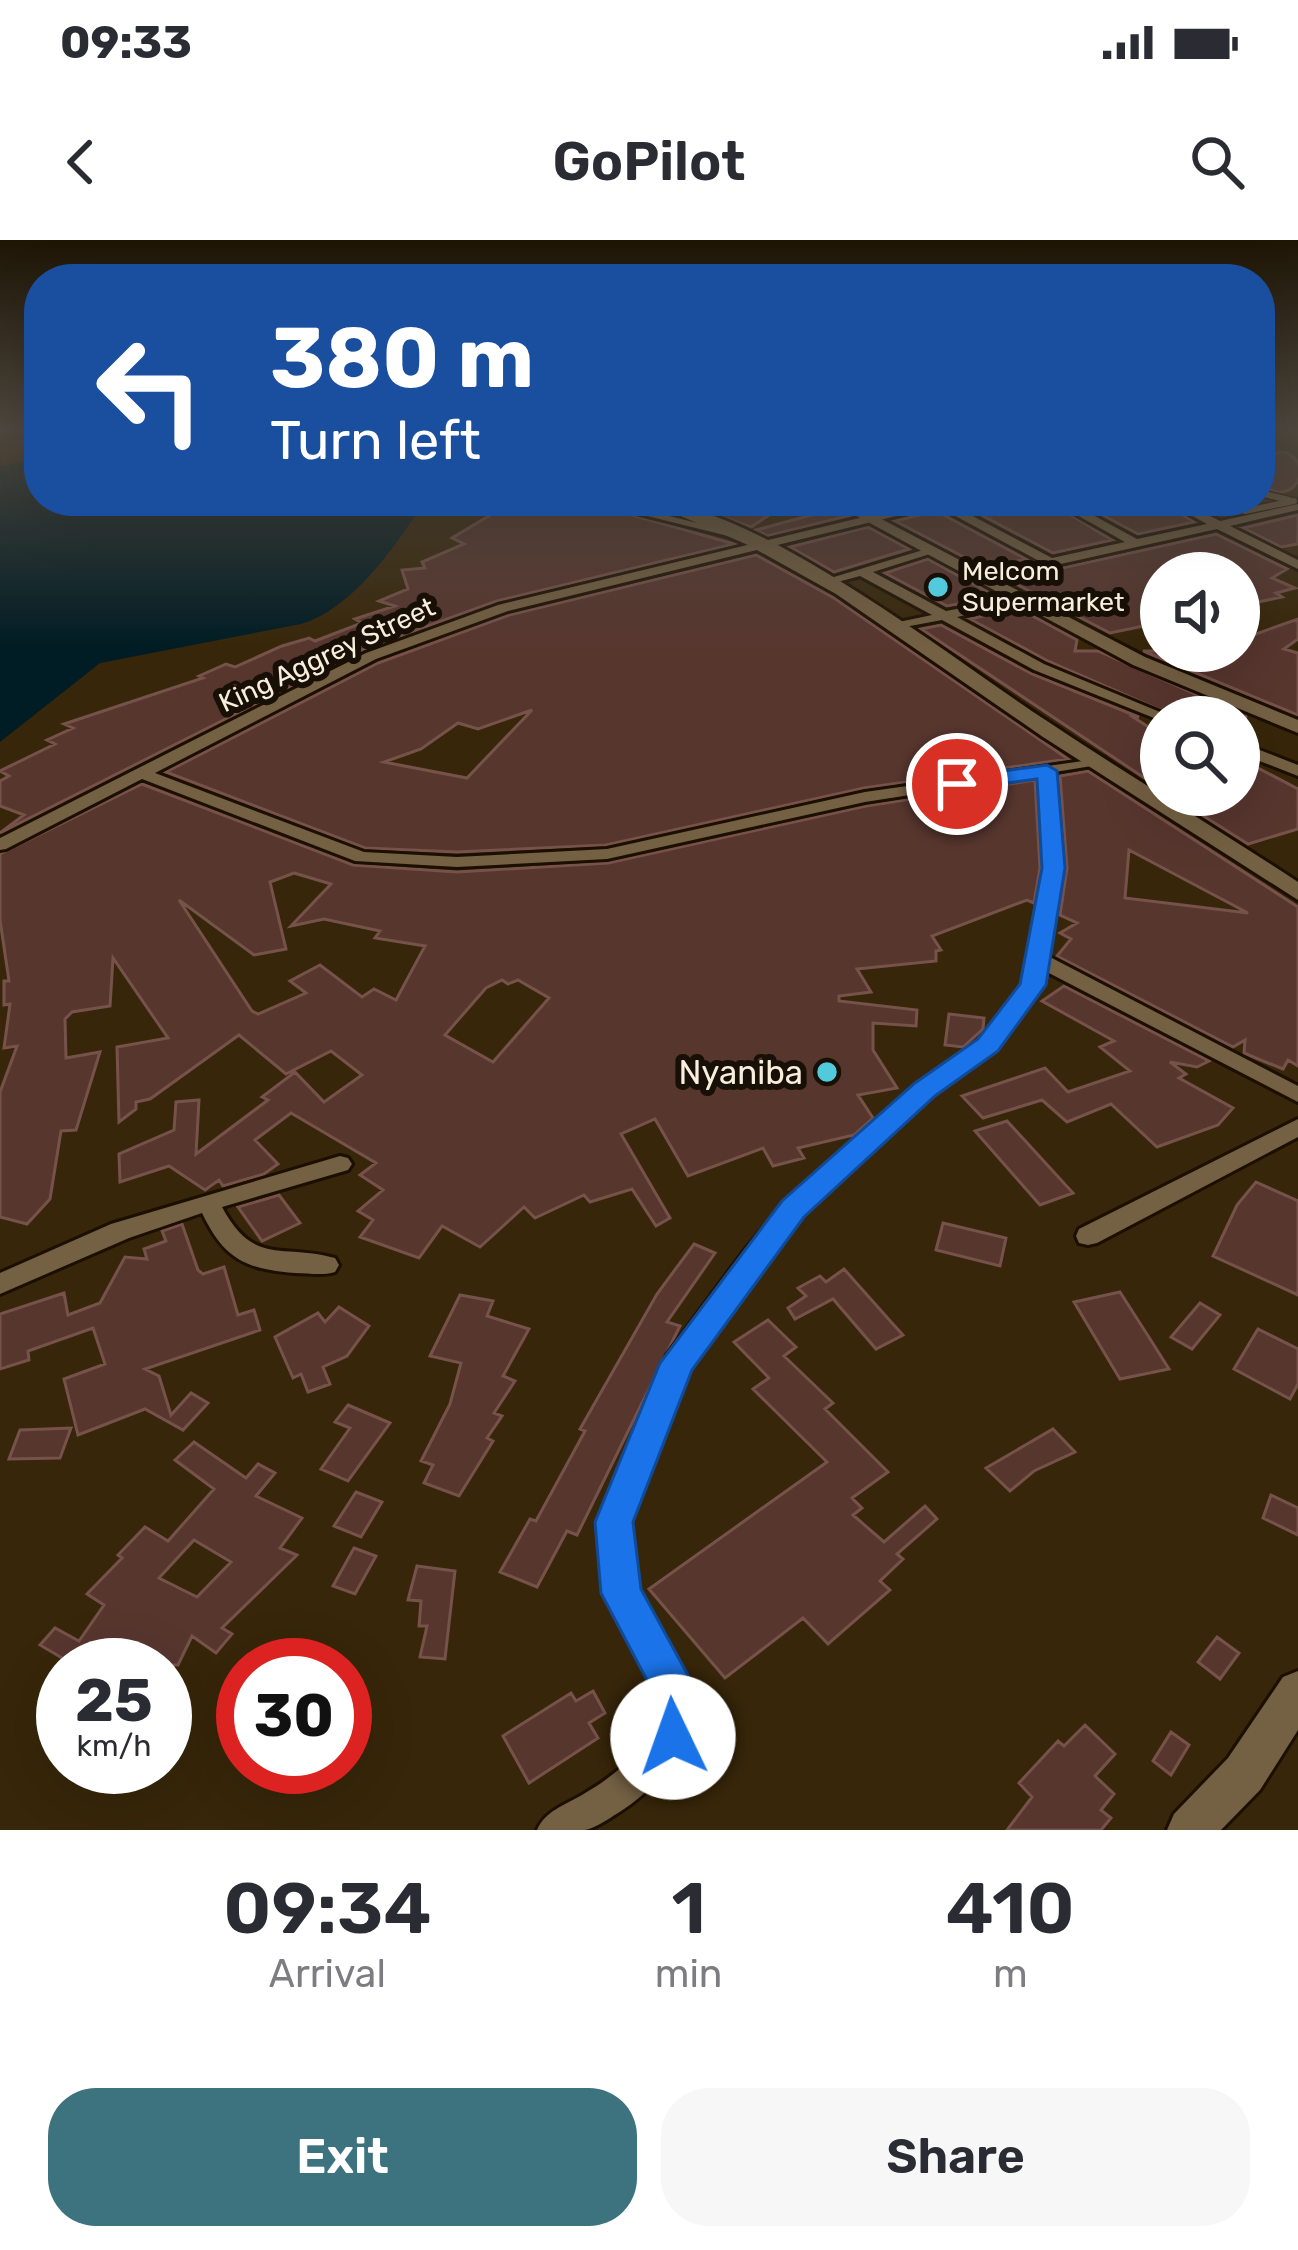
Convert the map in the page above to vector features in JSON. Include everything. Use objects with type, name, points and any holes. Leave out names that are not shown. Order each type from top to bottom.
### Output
[{"type":"street","points":[[659,516],[755,538]]},
{"type":"street","points":[[694,516],[755,538],[830,580],[1298,893]]},
{"type":"street","points":[[858,516],[1139,662],[1298,728]]},
{"type":"street","name":"King Aggrey Street","points":[[0,845],[138,772],[432,631],[755,538],[885,516]]},
{"type":"street","points":[[967,516],[1047,560]]},
{"type":"street","points":[[1086,516],[1132,541]]},
{"type":"street","points":[[1202,516],[1298,565]]},
{"type":"street","points":[[1210,520],[1211,516]]},
{"type":"street","points":[[980,578],[1236,516]]},
{"type":"street","points":[[830,580],[927,553]]},
{"type":"street","points":[[860,571],[1039,667],[1140,707]]},
{"type":"street","points":[[899,626],[1019,598]]},
{"type":"street","points":[[1260,756],[1298,771]]},
{"type":"street","points":[[138,772],[361,857],[457,862],[608,854],[866,796],[1098,761]]},
{"type":"street","points":[[555,1830],[641,1778],[673,1737],[681,1701],[622,1593],[614,1522],[677,1363],[793,1209],[925,1090],[988,1045],[1033,985],[1054,868],[1047,771]]},
{"type":"street","points":[[1038,959],[1298,1095]]},
{"type":"street","points":[[1088,1236],[1298,1127]]},
{"type":"street","points":[[0,1285],[120,1231],[340,1164]]},
{"type":"street","points":[[208,1202],[235,1250],[266,1261],[326,1265]]},
{"type":"street","points":[[1190,1830],[1244,1774],[1298,1692]]},
{"type":"water","points":[[0,502],[24,502],[24,516],[415,516],[356,590],[320,616],[301,624],[100,663],[0,742]]},
{"type":"building","points":[[1298,515],[1298,544],[1281,547],[1243,528]]},
{"type":"building","points":[[489,516],[636,516],[734,544],[497,601],[364,649],[0,833],[24,815],[0,806],[0,781],[9,776],[0,771],[55,744],[47,740],[73,728],[64,724],[203,678],[199,676],[226,664],[235,667],[282,646],[309,638],[315,641],[362,623],[355,619],[395,606],[379,601],[408,589],[402,570],[425,568],[422,562],[464,544],[452,538]]},
{"type":"building","points":[[719,516],[768,516],[751,527]]},
{"type":"building","points":[[808,516],[848,516],[767,536],[756,530]]},
{"type":"building","points":[[945,516],[1026,559],[985,568],[895,521]]},
{"type":"building","points":[[983,516],[1073,516],[1112,540],[1053,553]]},
{"type":"building","points":[[1104,516],[1185,516],[1194,522],[1138,534]]},
{"type":"building","points":[[868,527],[909,549],[834,572],[790,547]]},
{"type":"building","points":[[1216,534],[1253,552],[1140,552],[1140,627],[1110,633],[1008,580]]},
{"type":"building","points":[[756,555],[834,598],[1068,759],[864,788],[606,845],[457,852],[365,848],[166,772],[378,663],[509,615]],"holes":[[[532,710],[467,778],[384,762],[421,749],[458,723],[478,729]]]},
{"type":"building","points":[[1260,556],[1287,569],[1272,578],[1295,588],[1276,593],[1282,597],[1260,602]]},
{"type":"building","points":[[928,559],[997,597],[947,606],[885,573]]},
{"type":"building","points":[[1018,608],[1077,640],[1075,651],[1098,651],[1200,696],[1140,696],[1140,701],[1046,660],[970,619]]},
{"type":"building","points":[[1298,619],[1298,639],[1284,649],[1298,653],[1298,715],[1194,672],[1260,672],[1260,633]]},
{"type":"building","points":[[941,625],[1032,674],[1139,717],[1133,717],[1140,722],[1140,775],[921,629]]},
{"type":"building","points":[[1260,769],[1298,789],[1298,829],[1248,844],[1203,816],[1260,816]]},
{"type":"building","points":[[1088,771],[1140,805],[1140,816],[1157,816],[1298,907],[1298,1066],[1288,1060],[1283,1069],[1244,1053],[1245,1040],[1233,1047],[1057,956],[1071,939],[1060,933],[1077,923],[1060,915],[1067,868],[1060,776]],"holes":[[[1129,850],[1248,913],[1125,898]]]},
{"type":"building","points":[[1035,780],[1040,868],[1034,903],[1027,900],[932,936],[941,950],[936,951],[936,961],[857,969],[871,992],[839,996],[839,1001],[917,1010],[916,1026],[873,1023],[873,1050],[897,1088],[858,1095],[873,1118],[854,1135],[798,1148],[804,1158],[773,1166],[763,1148],[688,1176],[655,1119],[621,1134],[670,1218],[656,1226],[632,1189],[590,1202],[584,1195],[535,1218],[524,1207],[480,1247],[442,1226],[419,1258],[360,1237],[373,1220],[358,1211],[383,1190],[360,1175],[376,1163],[291,1113],[255,1140],[278,1164],[264,1174],[223,1186],[219,1180],[205,1190],[169,1166],[120,1182],[119,1154],[174,1130],[176,1102],[199,1100],[196,1154],[268,1100],[262,1097],[295,1072],[324,1102],[362,1075],[331,1051],[286,1074],[239,1035],[150,1099],[136,1102],[136,1109],[119,1122],[117,1047],[168,1038],[113,958],[110,1006],[72,1012],[65,1019],[66,1058],[100,1052],[76,1130],[61,1131],[50,1199],[27,1224],[0,1217],[0,1092],[17,1046],[4,1048],[10,1004],[4,1005],[4,981],[9,981],[0,920],[0,854],[142,784],[353,865],[457,872],[608,863],[866,806]],"holes":[[[294,873],[331,884],[291,926],[324,919],[380,931],[375,938],[425,946],[396,1000],[374,989],[362,997],[320,965],[290,981],[306,993],[258,1014],[252,1011],[179,900],[254,955],[286,949],[270,882]],[[502,980],[508,984],[518,980],[549,998],[493,1062],[445,1035],[486,988]]]},
{"type":"building","points":[[1064,986],[1209,1061],[1197,1067],[1170,1062],[1186,1074],[1179,1078],[1233,1108],[1218,1125],[1157,1147],[1111,1104],[1067,1122],[1042,1100],[983,1118],[962,1096],[1045,1068],[1068,1092],[1130,1071],[1100,1047],[1114,1041],[1042,1001]]},
{"type":"building","points":[[949,1014],[984,1018],[983,1029],[963,1047],[945,1045]]},
{"type":"building","points":[[1007,1121],[1073,1193],[1040,1205],[975,1131]]},
{"type":"building","points":[[1256,1182],[1298,1201],[1298,1295],[1213,1256],[1237,1205]]},
{"type":"building","points":[[279,1195],[300,1223],[262,1241],[238,1207]]},
{"type":"building","points":[[943,1223],[1006,1238],[1000,1266],[936,1250]]},
{"type":"building","points":[[182,1224],[198,1270],[203,1274],[224,1267],[238,1315],[254,1310],[260,1330],[145,1369],[159,1376],[171,1415],[191,1393],[208,1403],[183,1430],[145,1409],[78,1435],[64,1379],[105,1364],[93,1328],[28,1351],[29,1360],[0,1369],[0,1314],[64,1293],[68,1315],[100,1303],[125,1257],[147,1259],[144,1249],[166,1241],[162,1231]]},
{"type":"building","points":[[694,1244],[715,1253],[667,1322],[680,1326],[577,1535],[567,1531],[537,1587],[500,1572],[530,1519],[536,1521],[585,1431],[580,1429],[657,1294]]},
{"type":"building","points":[[844,1269],[903,1335],[876,1349],[833,1299],[795,1319],[788,1308],[806,1296],[798,1288],[820,1276],[826,1282]]},
{"type":"building","points":[[1120,1292],[1169,1369],[1120,1379],[1074,1302]]},
{"type":"building","points":[[460,1295],[493,1301],[487,1316],[529,1329],[503,1376],[515,1381],[494,1413],[502,1416],[487,1438],[493,1441],[459,1496],[424,1483],[433,1465],[421,1461],[450,1404],[461,1363],[430,1356]]},
{"type":"building","points":[[1200,1303],[1220,1315],[1192,1349],[1171,1337]]},
{"type":"building","points":[[339,1307],[369,1326],[347,1356],[323,1367],[330,1384],[308,1392],[301,1374],[293,1378],[275,1337],[318,1313],[325,1322]]},
{"type":"building","points":[[768,1320],[796,1347],[784,1356],[833,1403],[825,1409],[888,1472],[852,1498],[862,1508],[853,1515],[884,1542],[925,1506],[937,1519],[897,1554],[903,1559],[880,1581],[890,1590],[828,1644],[803,1618],[725,1678],[649,1589],[827,1462],[753,1389],[769,1378],[734,1342]]},
{"type":"building","points":[[1258,1329],[1298,1349],[1298,1384],[1290,1399],[1234,1369]]},
{"type":"building","points":[[348,1405],[390,1423],[348,1481],[321,1469],[350,1428],[335,1422]]},
{"type":"building","points":[[71,1428],[60,1458],[9,1459],[20,1430]]},
{"type":"building","points":[[1053,1429],[1075,1452],[1034,1471],[1010,1491],[986,1468]]},
{"type":"building","points":[[194,1442],[246,1478],[258,1464],[275,1473],[256,1496],[302,1518],[280,1548],[297,1555],[222,1628],[232,1634],[216,1638],[216,1653],[192,1636],[81,1638],[104,1605],[87,1594],[122,1558],[118,1555],[145,1527],[168,1541],[214,1489],[175,1460]],"holes":[[[194,1540],[231,1562],[197,1597],[159,1578]]]},
{"type":"building","points":[[356,1492],[382,1502],[361,1537],[334,1526]]},
{"type":"building","points":[[1271,1495],[1298,1508],[1298,1535],[1263,1518]]},
{"type":"building","points":[[354,1548],[376,1556],[355,1594],[333,1586]]},
{"type":"building","points":[[417,1566],[455,1571],[445,1659],[420,1657],[427,1626],[419,1626],[421,1601],[408,1600]]},
{"type":"building","points":[[55,1628],[73,1638],[46,1638]]},
{"type":"building","points":[[1217,1637],[1239,1653],[1220,1679],[1198,1662]]},
{"type":"building","points":[[593,1691],[605,1713],[589,1723],[598,1738],[529,1783],[503,1736],[571,1693],[576,1701]]},
{"type":"building","points":[[1085,1725],[1115,1754],[1095,1776],[1114,1794],[1101,1810],[1111,1818],[1101,1830],[1007,1830],[1032,1797],[1019,1783],[1058,1741],[1064,1746]]},
{"type":"building","points":[[1171,1732],[1189,1745],[1171,1775],[1153,1761]]},
{"type":"place","name":"Melcom Supermarket","points":[[938,587]]},
{"type":"place","name":"Nyaniba","points":[[827,1072]]},
{"type":"route","points":[[673,1737],[681,1701],[622,1593],[614,1522],[677,1363],[793,1209],[925,1090],[988,1045],[1033,985],[1054,868],[1047,771],[957,784]]}]
